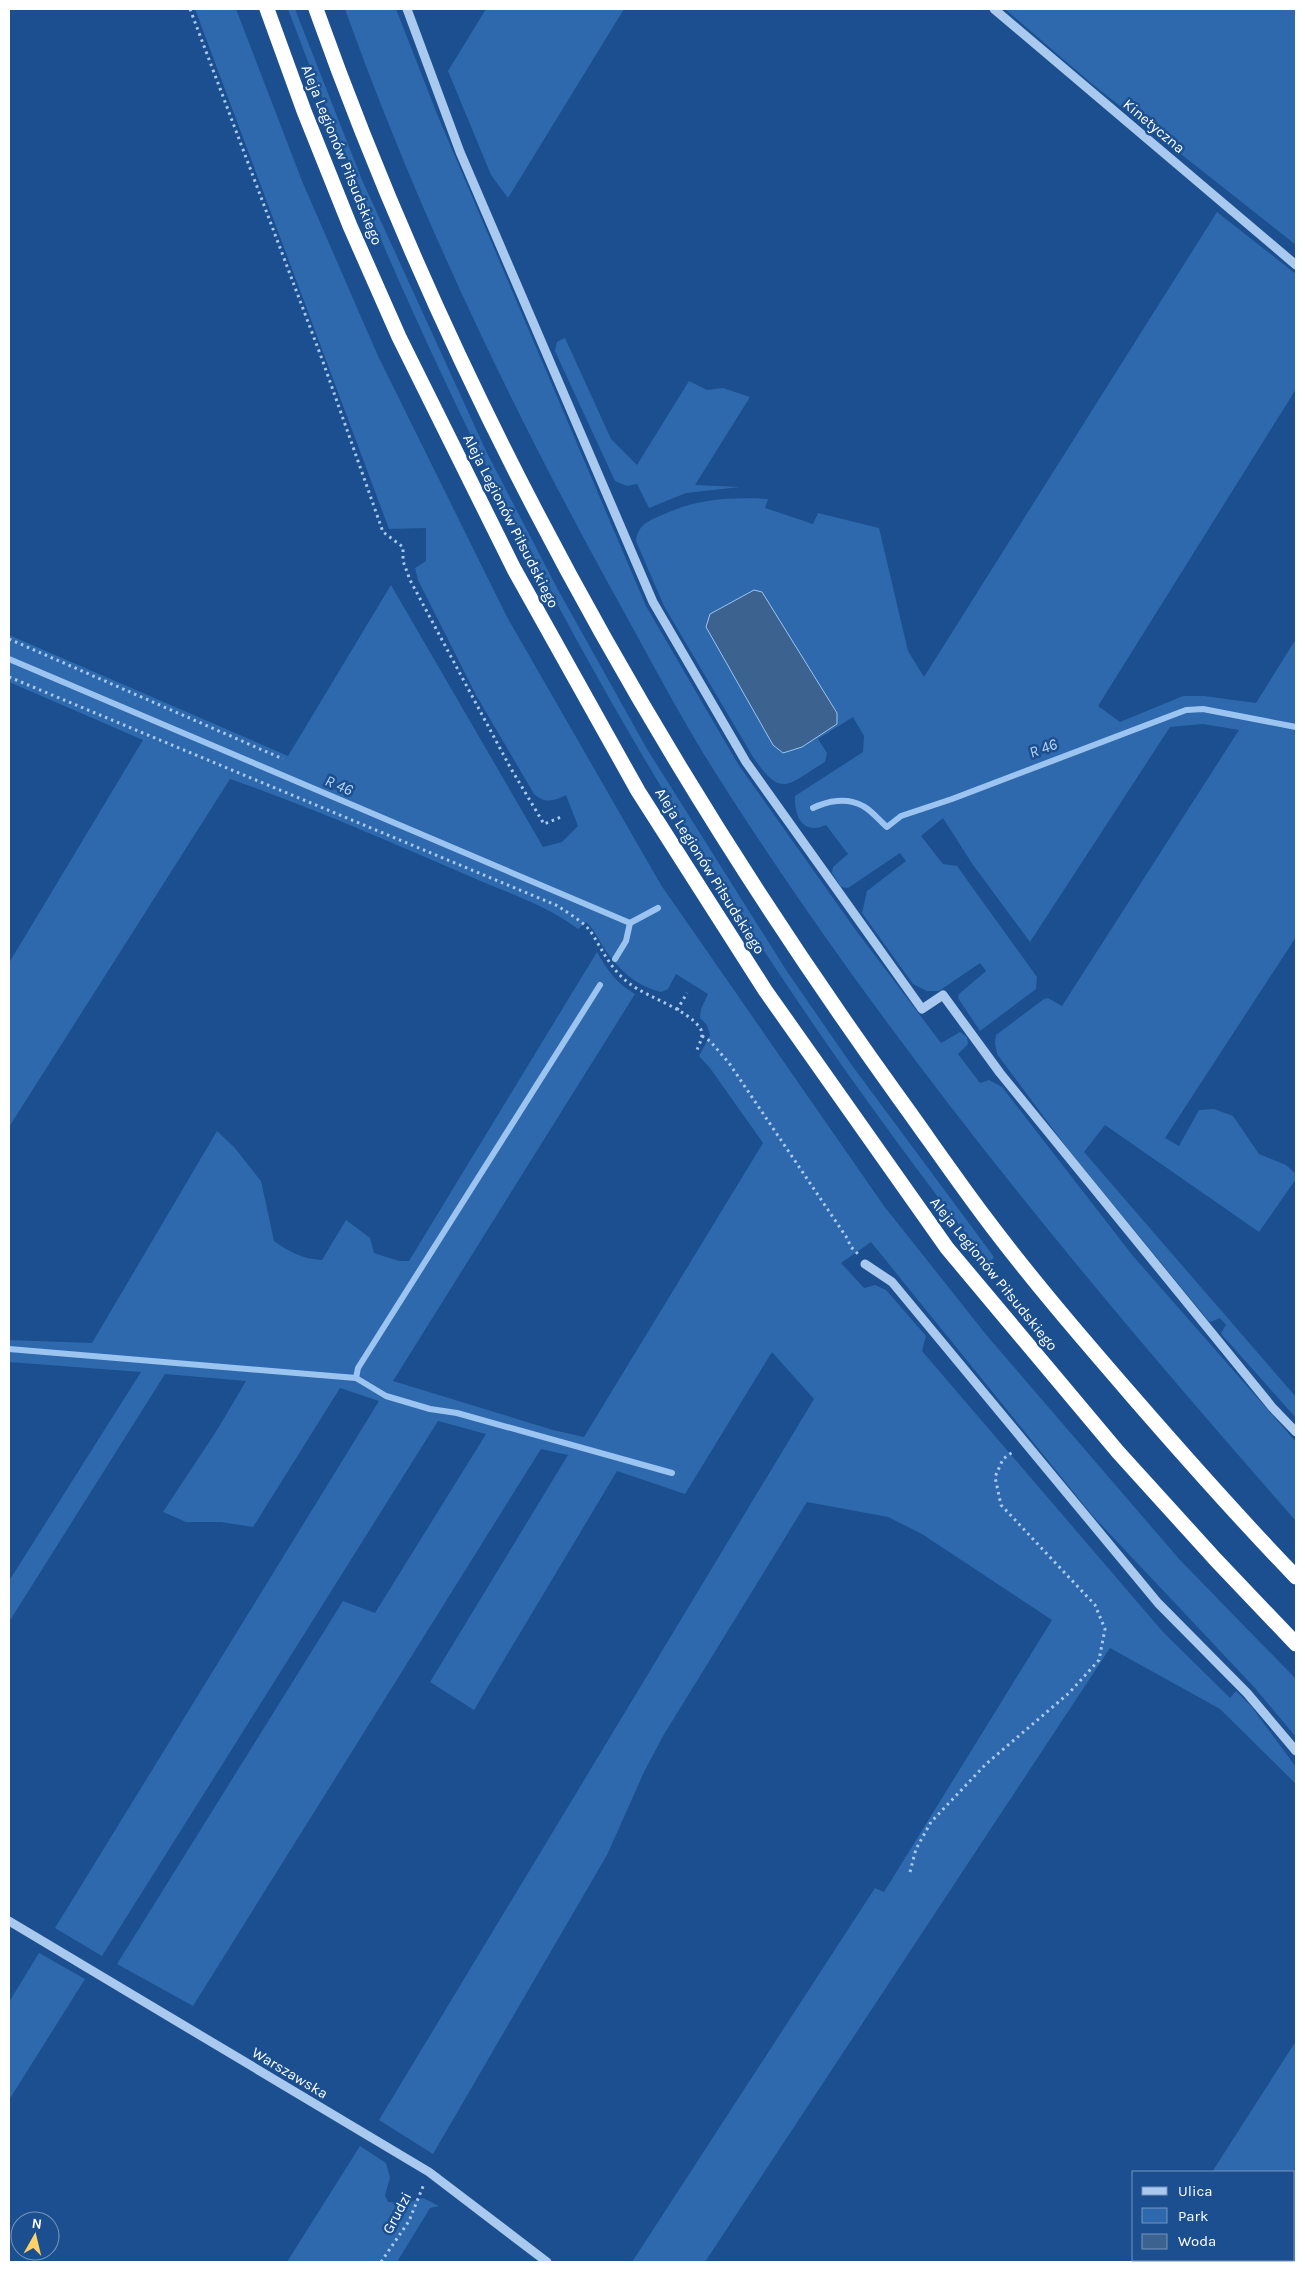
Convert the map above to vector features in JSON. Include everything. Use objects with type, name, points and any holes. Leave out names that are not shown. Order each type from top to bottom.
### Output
[{"type":"highway","name":"Aleja Legionów Piłsudskiego","points":[[267,9],[304,110],[350,226],[399,337],[514,569],[638,791],[765,990],[947,1248],[1118,1452],[1216,1560],[1296,1644]]},
{"type":"highway","name":"Aleja Legionów Piłsudskiego","points":[[316,9],[360,127],[407,237],[459,353],[516,469],[630,684],[747,877],[824,994],[986,1219],[1078,1333],[1180,1451],[1296,1577]]},
{"type":"street","points":[[407,9],[460,152],[653,602],[746,762],[922,1009],[943,995],[1000,1073],[1272,1407],[1296,1432]]},
{"type":"street","name":"Kinetyczna","points":[[994,9],[1296,265]]},
{"type":"street","points":[[865,1264],[892,1282],[1158,1603],[1247,1693],[1296,1751]]},
{"type":"street","name":"Warszawska","points":[[9,1920],[429,2172],[547,2262]]},
{"type":"path","points":[[190,9],[322,359],[383,532],[403,547],[403,561],[410,580],[510,767],[544,824],[561,817]]},
{"type":"path","points":[[9,639],[283,759]]},
{"type":"path","points":[[9,677],[558,906],[590,931],[605,957],[631,985],[677,1010],[700,1027],[702,1036],[697,1050]]},
{"type":"path","points":[[677,1010],[687,993]]},
{"type":"path","points":[[702,1036],[710,1041],[730,1063],[847,1238],[851,1248],[865,1264]]},
{"type":"path","points":[[910,1872],[916,1849],[931,1822],[986,1764],[1069,1693],[1099,1660],[1105,1629],[1095,1605],[1001,1505],[995,1477],[1003,1460],[1024,1443]]},
{"type":"path","name":"Grudzi","points":[[382,2262],[408,2221],[429,2172]]},
{"type":"green space","points":[[195,9],[236,9],[302,181],[378,356],[507,617],[661,885],[884,1206],[988,1337],[1180,1560],[1296,1679],[1296,1737],[1254,1687],[1092,1515],[871,1242],[841,1263],[864,1288],[875,1285],[886,1290],[926,1336],[922,1351],[1163,1632],[1230,1698],[1236,1691],[1251,1706],[1296,1767],[1296,1784],[1220,1709],[1110,1648],[705,2262],[632,2262],[875,1888],[884,1892],[1052,1620],[922,1534],[888,1517],[807,1502],[663,1736],[644,1772],[607,1855],[433,2154],[379,2120],[814,1399],[772,1352],[685,1494],[617,1471],[474,1710],[430,1682],[568,1455],[541,1449],[193,2006],[117,1964],[343,1601],[375,1613],[486,1434],[438,1421],[102,1956],[55,1928],[379,1401],[340,1388],[253,1527],[221,1522],[186,1522],[163,1512],[217,1430],[246,1381],[165,1374],[9,1622],[9,1581],[141,1372],[9,1362],[9,1340],[92,1343],[217,1131],[234,1147],[261,1181],[274,1241],[291,1252],[322,1260],[346,1220],[370,1238],[374,1253],[399,1261],[409,1261],[597,952],[613,976],[635,994],[393,1381],[553,1430],[584,1437],[763,1143],[710,1068],[699,1056],[710,1035],[707,1025],[700,1018],[701,1009],[708,994],[676,974],[668,989],[661,992],[644,986],[628,976],[615,963],[586,922],[578,929],[565,920],[525,900],[320,813],[230,779],[9,1127],[9,963],[143,740],[9,682],[9,635],[288,756],[391,585],[543,847],[562,842],[578,826],[566,795],[557,799],[546,800],[534,794],[476,695],[418,580],[415,568],[426,561],[426,528],[389,529]]},
{"type":"green space","points":[[288,9],[295,9],[362,180],[487,453],[557,588],[647,749],[786,970],[851,1064],[994,1257],[989,1263],[880,1118],[777,970],[680,819],[590,663],[505,505],[427,343],[355,178]]},
{"type":"green space","points":[[345,9],[396,9],[437,114],[646,606],[738,764],[855,929],[941,1043],[960,1032],[967,1037],[968,1044],[958,1054],[980,1083],[989,1080],[1002,1087],[1133,1256],[1296,1442],[1296,1521],[1067,1253],[921,1069],[784,878],[720,780],[676,707],[608,583],[534,444],[499,373],[465,301],[402,156]]},
{"type":"green space","points":[[486,9],[624,9],[508,198],[491,175],[448,71]]},
{"type":"green space","points":[[1005,9],[1296,9],[1296,245],[1091,83]]},
{"type":"green space","points":[[1217,212],[1296,274],[1296,389],[1098,706],[1120,722],[1183,696],[1204,696],[1256,703],[1296,639],[1296,937],[1165,1138],[1179,1146],[1199,1110],[1214,1109],[1233,1116],[1259,1154],[1286,1165],[1296,1174],[1296,1179],[1259,1232],[1105,1125],[1084,1152],[1296,1397],[1296,1418],[1223,1336],[1221,1333],[1226,1325],[1220,1318],[1210,1322],[1208,1320],[1067,1148],[997,1054],[995,1043],[996,1035],[1044,999],[1048,998],[1062,1006],[1239,730],[1203,724],[1170,727],[1030,942],[973,865],[943,818],[921,836],[943,864],[957,866],[1037,977],[1036,989],[980,1031],[958,998],[959,994],[986,971],[980,963],[939,991],[927,991],[913,984],[862,913],[867,891],[906,861],[900,853],[848,888],[841,887],[832,873],[833,867],[848,854],[826,825],[811,828],[805,826],[798,816],[795,796],[863,752],[864,736],[853,717],[818,739],[827,753],[825,762],[793,782],[786,784],[771,779],[753,757],[664,606],[636,541],[641,527],[657,517],[701,502],[740,498],[768,499],[765,508],[813,524],[818,513],[879,528],[908,651],[924,677]]},
{"type":"green space","points":[[565,338],[611,439],[637,465],[689,381],[707,390],[723,388],[750,397],[695,485],[740,487],[686,493],[649,508],[637,484],[627,486],[615,481],[555,351],[557,342]]},
{"type":"green space","points":[[39,1953],[85,1979],[9,2100],[9,2002]]},
{"type":"green space","points":[[1296,2041],[1296,2262],[1154,2262],[1295,2261],[1295,2171],[1213,2171]]},
{"type":"green space","points":[[360,2146],[386,2163],[390,2178],[385,2195],[388,2202],[406,2203],[423,2198],[439,2206],[430,2208],[397,2262],[287,2262]]},
{"type":"water","points":[[754,590],[762,592],[837,713],[837,724],[802,747],[783,753],[773,745],[706,627],[710,614]]},
{"type":"waterway","name":"R 46","points":[[9,659],[630,923]]},
{"type":"waterway","name":"R 46","points":[[813,808],[824,803],[837,801],[857,803],[866,808],[887,827],[901,816],[952,799],[1186,710],[1203,709],[1296,727]]},
{"type":"waterway","name":"R 46","points":[[630,923],[658,908]]},
{"type":"waterway","points":[[615,959],[626,941],[630,923]]},
{"type":"waterway","points":[[9,1349],[356,1378],[358,1368],[600,985]]},
{"type":"waterway","points":[[356,1378],[386,1396],[430,1409],[457,1413],[672,1473]]}]
